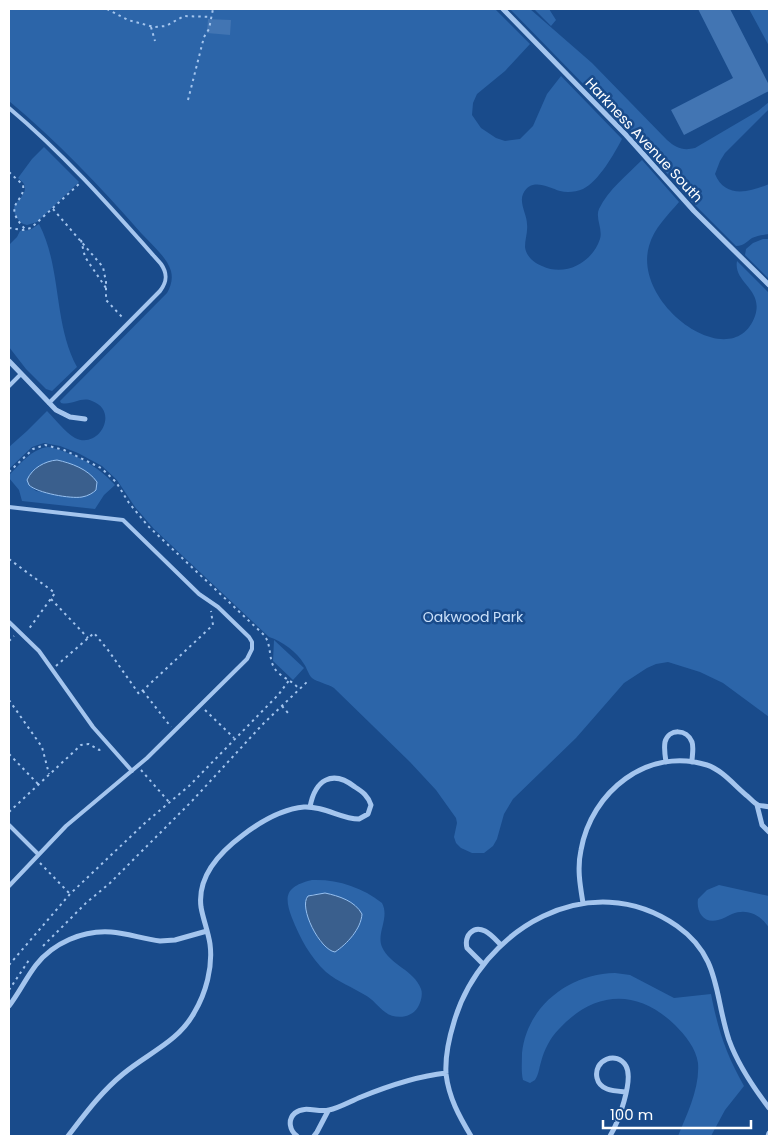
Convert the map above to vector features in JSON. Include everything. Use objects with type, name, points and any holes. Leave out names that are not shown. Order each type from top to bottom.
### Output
[{"type":"street","name":"Harkness Avenue South","points":[[503,9],[631,140],[694,211],[769,286]]},
{"type":"street","points":[[9,361],[49,403],[64,414],[85,419]]},
{"type":"street","points":[[666,762],[665,741],[670,734],[677,731],[685,733],[691,740],[692,762]]},
{"type":"street","points":[[583,903],[579,870],[585,831],[594,812],[612,790],[630,775],[647,767],[666,762],[692,762],[716,769],[757,805],[762,825],[769,832]]},
{"type":"street","points":[[68,1136],[104,1092],[127,1071],[166,1044],[190,1021],[202,998],[208,975],[210,950],[202,910],[201,889],[206,876],[217,859],[239,838],[263,822],[293,809],[310,807],[360,819],[368,814],[371,805],[368,797],[349,782],[340,778],[334,778],[326,780],[318,787],[313,795],[310,807]]},
{"type":"street","points":[[757,805],[769,806]]},
{"type":"street","points":[[471,1136],[454,1106],[446,1073],[448,1044],[456,1015],[466,991],[483,964],[517,931],[546,914],[583,903],[618,904],[646,911],[673,924],[694,941],[707,958],[713,972],[724,1024],[735,1054],[751,1083],[769,1108]]},
{"type":"street","points":[[483,964],[468,950],[466,942],[469,934],[474,930],[483,930],[501,945]]},
{"type":"street","points":[[9,1006],[38,962],[53,949],[77,937],[111,932],[169,941],[207,931]]},
{"type":"street","points":[[610,1136],[618,1120],[626,1092],[628,1073],[626,1065],[620,1060],[609,1058],[602,1061],[596,1074],[600,1084],[610,1090],[626,1092]]},
{"type":"street","points":[[297,1136],[290,1126],[294,1113],[307,1109],[328,1111],[387,1088],[446,1073]]},
{"type":"street","points":[[314,1136],[328,1111]]},
{"type":"lane","points":[[9,108],[43,138],[84,179],[161,264],[166,273],[166,282],[162,289],[49,403]]},
{"type":"lane","points":[[9,386],[21,374]]},
{"type":"lane","points":[[9,508],[123,520],[201,596],[214,604],[249,637],[252,644],[252,649],[246,658],[200,705],[138,766],[78,815],[36,856],[9,886]]},
{"type":"lane","points":[[9,622],[53,669],[89,722],[132,771]]},
{"type":"lane","points":[[9,825],[36,856]]},
{"type":"path","points":[[107,9],[128,20],[150,27],[162,27],[184,16],[211,18]]},
{"type":"path","points":[[188,100],[204,37],[209,29],[212,9]]},
{"type":"path","points":[[150,27],[155,41]]},
{"type":"path","points":[[9,172],[23,185],[23,192],[14,202],[13,210],[17,220],[26,230]]},
{"type":"path","points":[[9,228],[26,230],[34,226],[84,179]]},
{"type":"path","points":[[53,209],[103,267],[108,302],[128,324]]},
{"type":"path","points":[[81,240],[85,257],[106,288]]},
{"type":"path","points":[[9,472],[33,449],[45,445],[64,450],[101,468],[116,482],[129,503],[148,526],[264,635],[268,641],[274,668],[299,689]]},
{"type":"path","points":[[9,559],[55,593],[24,636]]},
{"type":"path","points":[[50,599],[88,638]]},
{"type":"path","points":[[53,669],[94,633],[139,694],[212,624],[211,612],[214,604]]},
{"type":"path","points":[[9,966],[70,894],[139,829],[189,786],[279,694],[290,680]]},
{"type":"path","points":[[37,952],[197,797],[282,706],[308,681]]},
{"type":"path","points":[[143,691],[174,730]]},
{"type":"path","points":[[9,700],[42,747],[49,774]]},
{"type":"path","points":[[200,705],[234,738]]},
{"type":"path","points":[[282,706],[288,713]]},
{"type":"path","points":[[9,812],[83,744],[89,744],[99,750],[108,744]]},
{"type":"path","points":[[9,754],[38,784]]},
{"type":"path","points":[[138,766],[170,802]]},
{"type":"path","points":[[36,856],[70,894]]},
{"type":"path","points":[[9,990],[30,959]]},
{"type":"green space","name":"Oakwood Park","points":[[9,9],[495,9],[530,44],[505,71],[477,94],[473,103],[472,115],[481,128],[496,138],[505,141],[520,139],[533,126],[547,94],[561,76],[622,139],[600,174],[583,189],[566,192],[535,185],[526,189],[522,198],[527,220],[525,247],[531,259],[542,266],[560,270],[577,266],[591,255],[601,235],[598,220],[599,209],[608,195],[642,160],[679,202],[658,228],[649,246],[648,268],[655,290],[669,310],[687,326],[707,336],[727,339],[743,333],[755,316],[757,307],[752,293],[739,275],[737,261],[769,293],[769,717],[723,683],[700,672],[668,662],[647,668],[624,683],[576,738],[513,799],[504,814],[497,839],[493,846],[484,853],[472,853],[461,848],[456,843],[454,837],[457,823],[456,818],[436,790],[410,762],[334,688],[312,678],[293,651],[279,641],[269,637],[154,529],[135,507],[117,480],[102,466],[78,453],[60,446],[44,443],[32,447],[9,469],[9,447],[47,411],[75,438],[92,439],[98,434],[103,428],[105,420],[105,413],[100,406],[88,400],[65,404],[60,401],[167,293],[172,277],[169,266],[162,256],[110,198],[78,164],[9,101]]},
{"type":"green space","points":[[510,9],[530,9],[592,63],[667,140],[680,148],[695,148],[758,111],[769,102],[769,109],[725,153],[715,174],[719,182],[731,190],[746,191],[769,184],[769,234],[754,237],[743,245],[736,246],[691,201],[637,139]]},
{"type":"green space","points":[[534,9],[549,9],[556,20],[551,26]]},
{"type":"green space","points":[[749,9],[769,9],[769,46]]},
{"type":"green space","points":[[44,147],[79,182],[37,222],[27,225],[20,222],[14,213],[15,205],[25,188],[24,183],[18,178]]},
{"type":"green space","points":[[39,224],[51,259],[64,332],[69,350],[77,367],[52,391],[46,389],[26,369],[9,347],[9,245],[20,231],[30,230]]},
{"type":"green space","points":[[769,239],[769,279],[745,255],[746,249],[753,243]]},
{"type":"green space","points":[[42,448],[57,449],[76,456],[93,466],[115,485],[104,495],[95,509],[22,501],[19,490],[9,478],[9,475],[27,458]],"holes":[[[51,461],[67,462],[97,486],[96,490],[83,497],[36,491],[29,485]]]},
{"type":"green space","points":[[274,640],[304,668],[293,680],[273,661]]},
{"type":"green space","points":[[321,880],[349,885],[358,888],[382,903],[385,914],[381,936],[382,947],[390,958],[418,982],[421,989],[421,1000],[412,1014],[403,1017],[389,1015],[368,997],[335,979],[310,954],[292,918],[288,903],[289,893],[292,889],[304,882]],"holes":[[[313,894],[333,895],[354,905],[321,943],[306,911],[306,899]]]},
{"type":"green space","points":[[719,885],[769,896],[769,928],[762,919],[748,912],[738,912],[720,920],[705,919],[698,908],[698,899],[707,890]]},
{"type":"green space","points":[[615,973],[630,975],[674,998],[711,994],[723,1042],[744,1086],[725,1110],[711,1136],[678,1136],[692,1101],[697,1082],[698,1063],[692,1047],[679,1029],[661,1013],[631,1000],[601,1001],[572,1016],[550,1040],[535,1080],[530,1083],[523,1080],[522,1053],[526,1036],[532,1021],[541,1007],[567,986],[582,979]]},
{"type":"shaded area","points":[[57,460],[84,470],[97,482],[96,490],[84,497],[70,497],[39,491],[29,485],[27,480],[36,469],[48,462]]},
{"type":"shaded area","points":[[325,893],[351,902],[362,914],[353,936],[335,952],[323,944],[317,936],[308,918],[306,909],[308,896]]},
{"type":"building","points":[[698,9],[730,9],[769,85],[769,91],[684,135],[671,110],[733,78]]},
{"type":"building","points":[[208,19],[231,20],[230,35],[207,33]]}]
